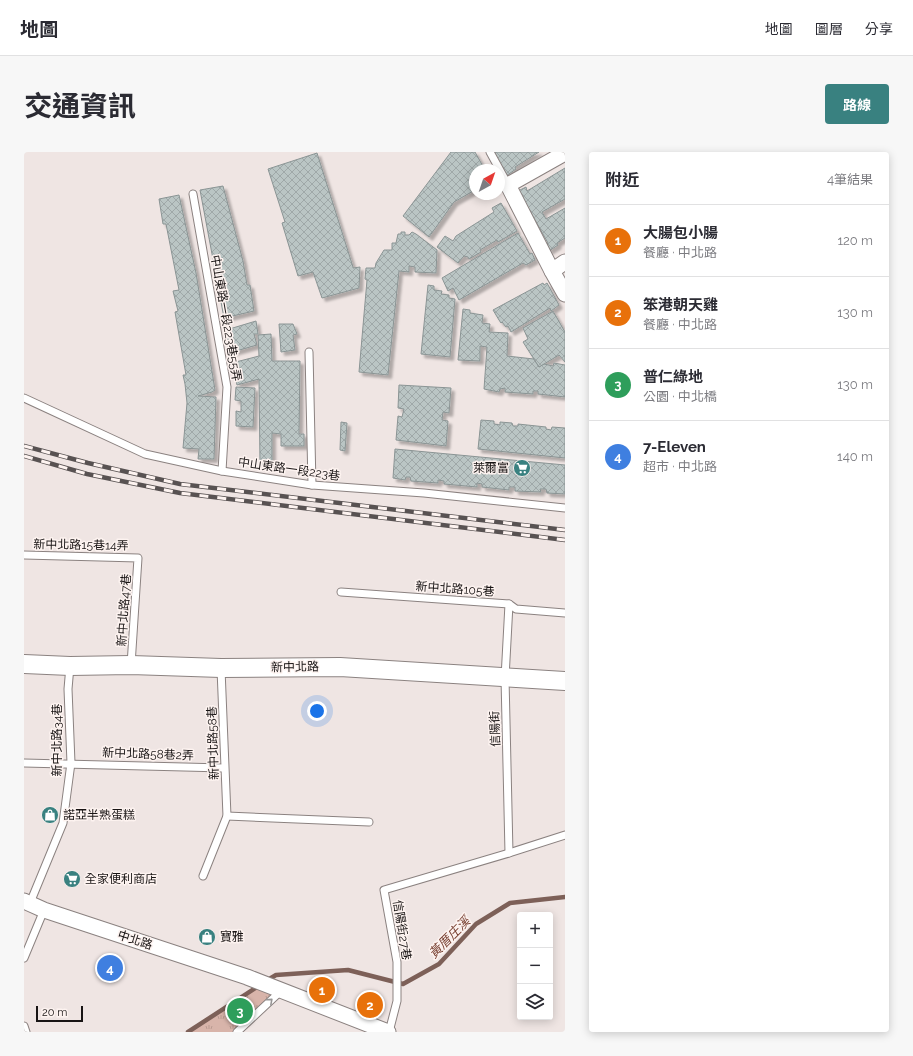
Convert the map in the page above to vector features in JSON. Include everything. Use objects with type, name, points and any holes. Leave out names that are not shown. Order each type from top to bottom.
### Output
[{"type":"street","points":[[565,154],[508,185],[565,294]]},
{"type":"street","points":[[552,271],[565,262]]},
{"type":"street","name":"新中北路","points":[[24,664],[221,668],[340,667],[565,681]]},
{"type":"street","name":"中北路","points":[[27,902],[44,910],[282,990]]},
{"type":"street","points":[[282,990],[389,1032]]},
{"type":"lane","points":[[490,152],[508,185]]},
{"type":"lane","name":"中山東路一段223巷55弄","points":[[193,194],[227,387],[222,471]]},
{"type":"lane","points":[[309,352],[312,486]]},
{"type":"lane","name":"中山東路一段223巷","points":[[24,398],[145,454],[222,471],[312,486],[424,493],[565,508]]},
{"type":"lane","name":"新中北路15巷14弄","points":[[24,555],[138,558]]},
{"type":"lane","name":"新中北路47巷","points":[[131,665],[138,558]]},
{"type":"lane","name":"新中北路105巷","points":[[341,592],[509,604],[516,610],[565,613]]},
{"type":"lane","name":"信陽街","points":[[509,604],[505,678],[509,853]]},
{"type":"lane","name":"新中北路34巷","points":[[27,902],[63,823],[71,763],[68,689],[70,666]]},
{"type":"lane","name":"新中北路58巷","points":[[203,876],[227,816],[221,668]]},
{"type":"lane","name":"新中北路58巷2弄","points":[[24,763],[224,768]]},
{"type":"lane","points":[[227,816],[369,822]]},
{"type":"lane","points":[[509,853],[565,835]]},
{"type":"lane","name":"信陽街27巷","points":[[389,1032],[397,1001],[397,962],[384,890],[509,853]]},
{"type":"lane","points":[[24,958],[44,910]]},
{"type":"lane","points":[[237,1032],[282,990]]},
{"type":"lane","points":[[24,1026],[26,1032]]},
{"type":"green space","points":[[264,982],[282,990],[237,1032],[188,1032]]},
{"type":"building","points":[[451,152],[475,152],[482,164],[469,164],[469,193],[454,202],[429,237],[403,216]]},
{"type":"building","points":[[492,152],[539,152],[515,167],[516,169],[506,176],[505,164],[499,164]]},
{"type":"building","points":[[317,153],[353,268],[360,267],[359,288],[322,298],[313,272],[298,276],[282,223],[285,222],[268,169]]},
{"type":"building","points":[[565,168],[565,199],[542,212],[546,219],[565,208],[565,238],[549,251],[546,245],[548,243],[522,197],[516,192],[526,187],[527,191]]},
{"type":"building","points":[[223,186],[243,261],[247,285],[250,285],[254,311],[224,318],[200,190]]},
{"type":"building","points":[[179,195],[196,273],[215,390],[198,396],[216,397],[214,459],[198,459],[199,449],[183,448],[187,403],[183,375],[186,375],[175,312],[178,311],[173,291],[179,290],[166,224],[163,224],[159,199]]},
{"type":"building","points":[[501,203],[517,231],[498,242],[497,240],[480,250],[481,252],[469,259],[468,257],[464,256],[458,263],[437,247],[445,236],[453,241],[456,236],[494,212],[492,208]]},
{"type":"building","points":[[401,232],[405,232],[405,235],[409,235],[412,232],[416,234],[437,250],[436,273],[415,272],[415,267],[409,266],[409,272],[399,271],[388,375],[359,372],[367,280],[365,279],[366,268],[375,268],[376,263],[384,250],[392,250],[392,243],[396,243],[398,234],[401,234]]},
{"type":"building","points":[[518,233],[535,260],[526,265],[523,263],[459,300],[453,288],[448,291],[442,278]]},
{"type":"building","points":[[543,283],[544,285],[547,283],[559,305],[551,311],[550,308],[511,332],[508,326],[506,327],[502,322],[501,323],[493,310]]},
{"type":"building","points":[[428,285],[434,286],[434,290],[442,291],[441,294],[449,295],[449,298],[455,299],[450,357],[421,354]]},
{"type":"building","points":[[463,309],[470,310],[470,313],[483,315],[482,323],[490,324],[489,332],[508,333],[507,356],[534,359],[539,367],[544,364],[553,366],[554,363],[565,365],[565,397],[538,394],[538,391],[533,391],[533,394],[505,392],[505,388],[500,389],[499,392],[484,389],[487,347],[480,346],[480,361],[458,360]]},
{"type":"building","points":[[553,311],[565,332],[565,362],[559,355],[539,367],[523,342],[528,339],[523,328]]},
{"type":"building","points":[[256,321],[258,334],[254,334],[257,345],[229,353],[226,330]]},
{"type":"building","points":[[279,324],[293,324],[297,334],[293,335],[295,350],[281,352]]},
{"type":"building","points":[[271,334],[272,361],[300,361],[299,434],[304,434],[304,446],[281,446],[281,434],[272,433],[272,465],[260,465],[259,379],[237,385],[232,363],[259,356],[258,335]]},
{"type":"building","points":[[399,385],[451,388],[449,413],[443,412],[442,420],[448,421],[446,446],[396,440],[398,416],[402,417],[404,409],[398,408]]},
{"type":"building","points":[[236,387],[255,388],[253,427],[236,426],[236,411],[241,412],[241,401],[235,400]]},
{"type":"building","points":[[481,420],[494,421],[494,424],[500,425],[500,422],[512,423],[513,426],[518,426],[518,424],[546,427],[546,429],[551,430],[552,427],[565,428],[565,458],[478,449]]},
{"type":"building","points":[[341,422],[347,423],[345,451],[340,450]]},
{"type":"building","points":[[395,449],[565,465],[565,494],[547,493],[546,489],[540,489],[541,492],[515,491],[515,487],[509,487],[509,490],[482,487],[482,484],[477,483],[477,487],[444,484],[444,481],[438,480],[438,483],[411,481],[410,477],[406,477],[405,480],[393,478]]},
{"type":"waterway","name":"黃厝庄溪","points":[[266,981],[276,975],[348,970],[403,984],[439,964],[476,924],[510,903],[565,897]]},
{"type":"waterway","name":"黃厝庄溪","points":[[188,1032],[260,985]]},
{"type":"railway","points":[[24,446],[88,463],[180,484],[565,530]]},
{"type":"railway","points":[[24,456],[87,474],[180,493],[565,540]]},
{"type":"place","name":"萊爾富","points":[[522,468]]},
{"type":"place","name":"諾亞半熟蛋糕","points":[[50,815]]},
{"type":"place","name":"全家便利商店","points":[[72,879]]},
{"type":"place","name":"寶雅","points":[[207,937]]},
{"type":"place","name":"7-Eleven","points":[[110,968]]},
{"type":"place","name":"大腸包小腸","points":[[322,990]]},
{"type":"place","name":"笨港朝天雞","points":[[370,1005]]},
{"type":"place","name":"普仁綠地","points":[[240,1011]]}]
